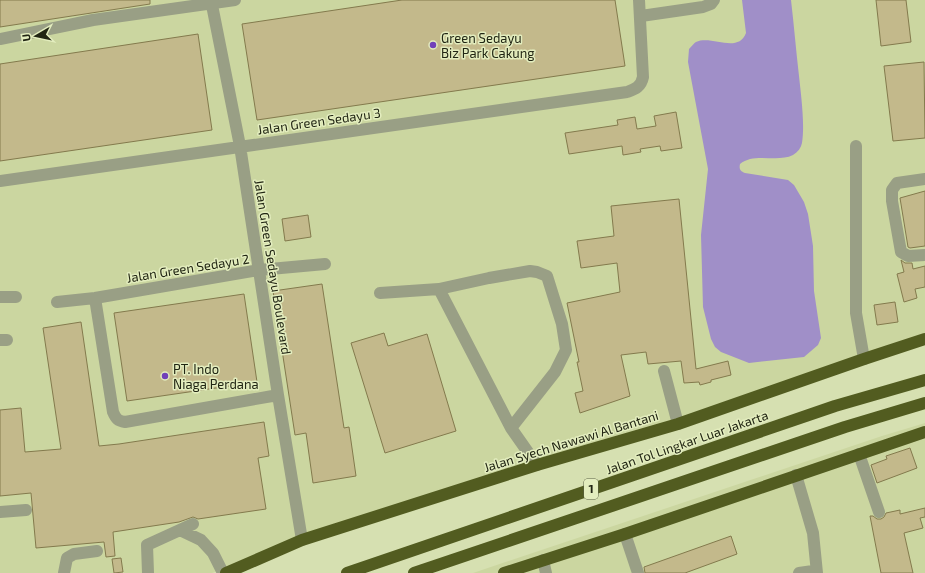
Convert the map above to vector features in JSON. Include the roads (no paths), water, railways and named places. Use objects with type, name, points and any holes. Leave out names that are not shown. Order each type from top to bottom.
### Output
[{"type":"highway","name":"Jalan Syech Nawawi Al Bantani","points":[[226,573],[302,540],[537,465],[678,424],[925,339]]},
{"type":"highway","name":"Jalan Tol Lingkar Luar Jakarta","points":[[346,573],[835,406],[925,380]]},
{"type":"highway","name":"1","points":[[414,573],[845,427],[925,403]]},
{"type":"highway","points":[[504,573],[625,534],[925,432]]},
{"type":"lane","points":[[0,39],[94,20],[211,2],[235,0]]},
{"type":"lane","points":[[639,0],[640,16],[704,7],[711,4],[714,0]]},
{"type":"lane","name":"Jalan Green Sedayu Boulevard","points":[[211,2],[240,146],[302,540]]},
{"type":"lane","name":"Jalan Green Sedayu 3","points":[[0,181],[627,92],[641,84],[643,73],[640,16]]},
{"type":"lane","points":[[856,146],[856,313],[864,359]]},
{"type":"lane","points":[[925,179],[897,183],[892,190],[892,201],[901,252],[908,256],[925,255]]},
{"type":"lane","name":"Jalan Green Sedayu 2","points":[[57,302],[95,298],[259,270],[325,264]]},
{"type":"lane","points":[[380,293],[439,289],[530,271],[538,272],[547,276],[562,324],[566,350],[554,372],[511,428]]},
{"type":"lane","points":[[439,289],[511,428],[537,465]]},
{"type":"lane","points":[[0,297],[16,297]]},
{"type":"lane","points":[[95,298],[113,412],[118,421],[125,422],[278,395]]},
{"type":"lane","points":[[664,371],[678,424]]},
{"type":"lane","points":[[859,454],[879,512]]},
{"type":"lane","points":[[796,475],[813,533],[816,573],[813,571],[799,573]]},
{"type":"lane","points":[[0,512],[26,510]]},
{"type":"lane","points":[[148,573],[147,545],[194,524]]},
{"type":"lane","points":[[180,530],[201,540],[213,553],[223,573]]},
{"type":"lane","points":[[625,534],[638,573]]},
{"type":"lane","points":[[64,573],[67,558],[74,554],[97,551]]},
{"type":"lane","points":[[543,560],[546,573]]},
{"type":"place","name":"Green Sedayu Biz Park Cakung","points":[[433,45]]},
{"type":"place","name":"PT. Indo Niaga Perdana","points":[[165,376]]}]
